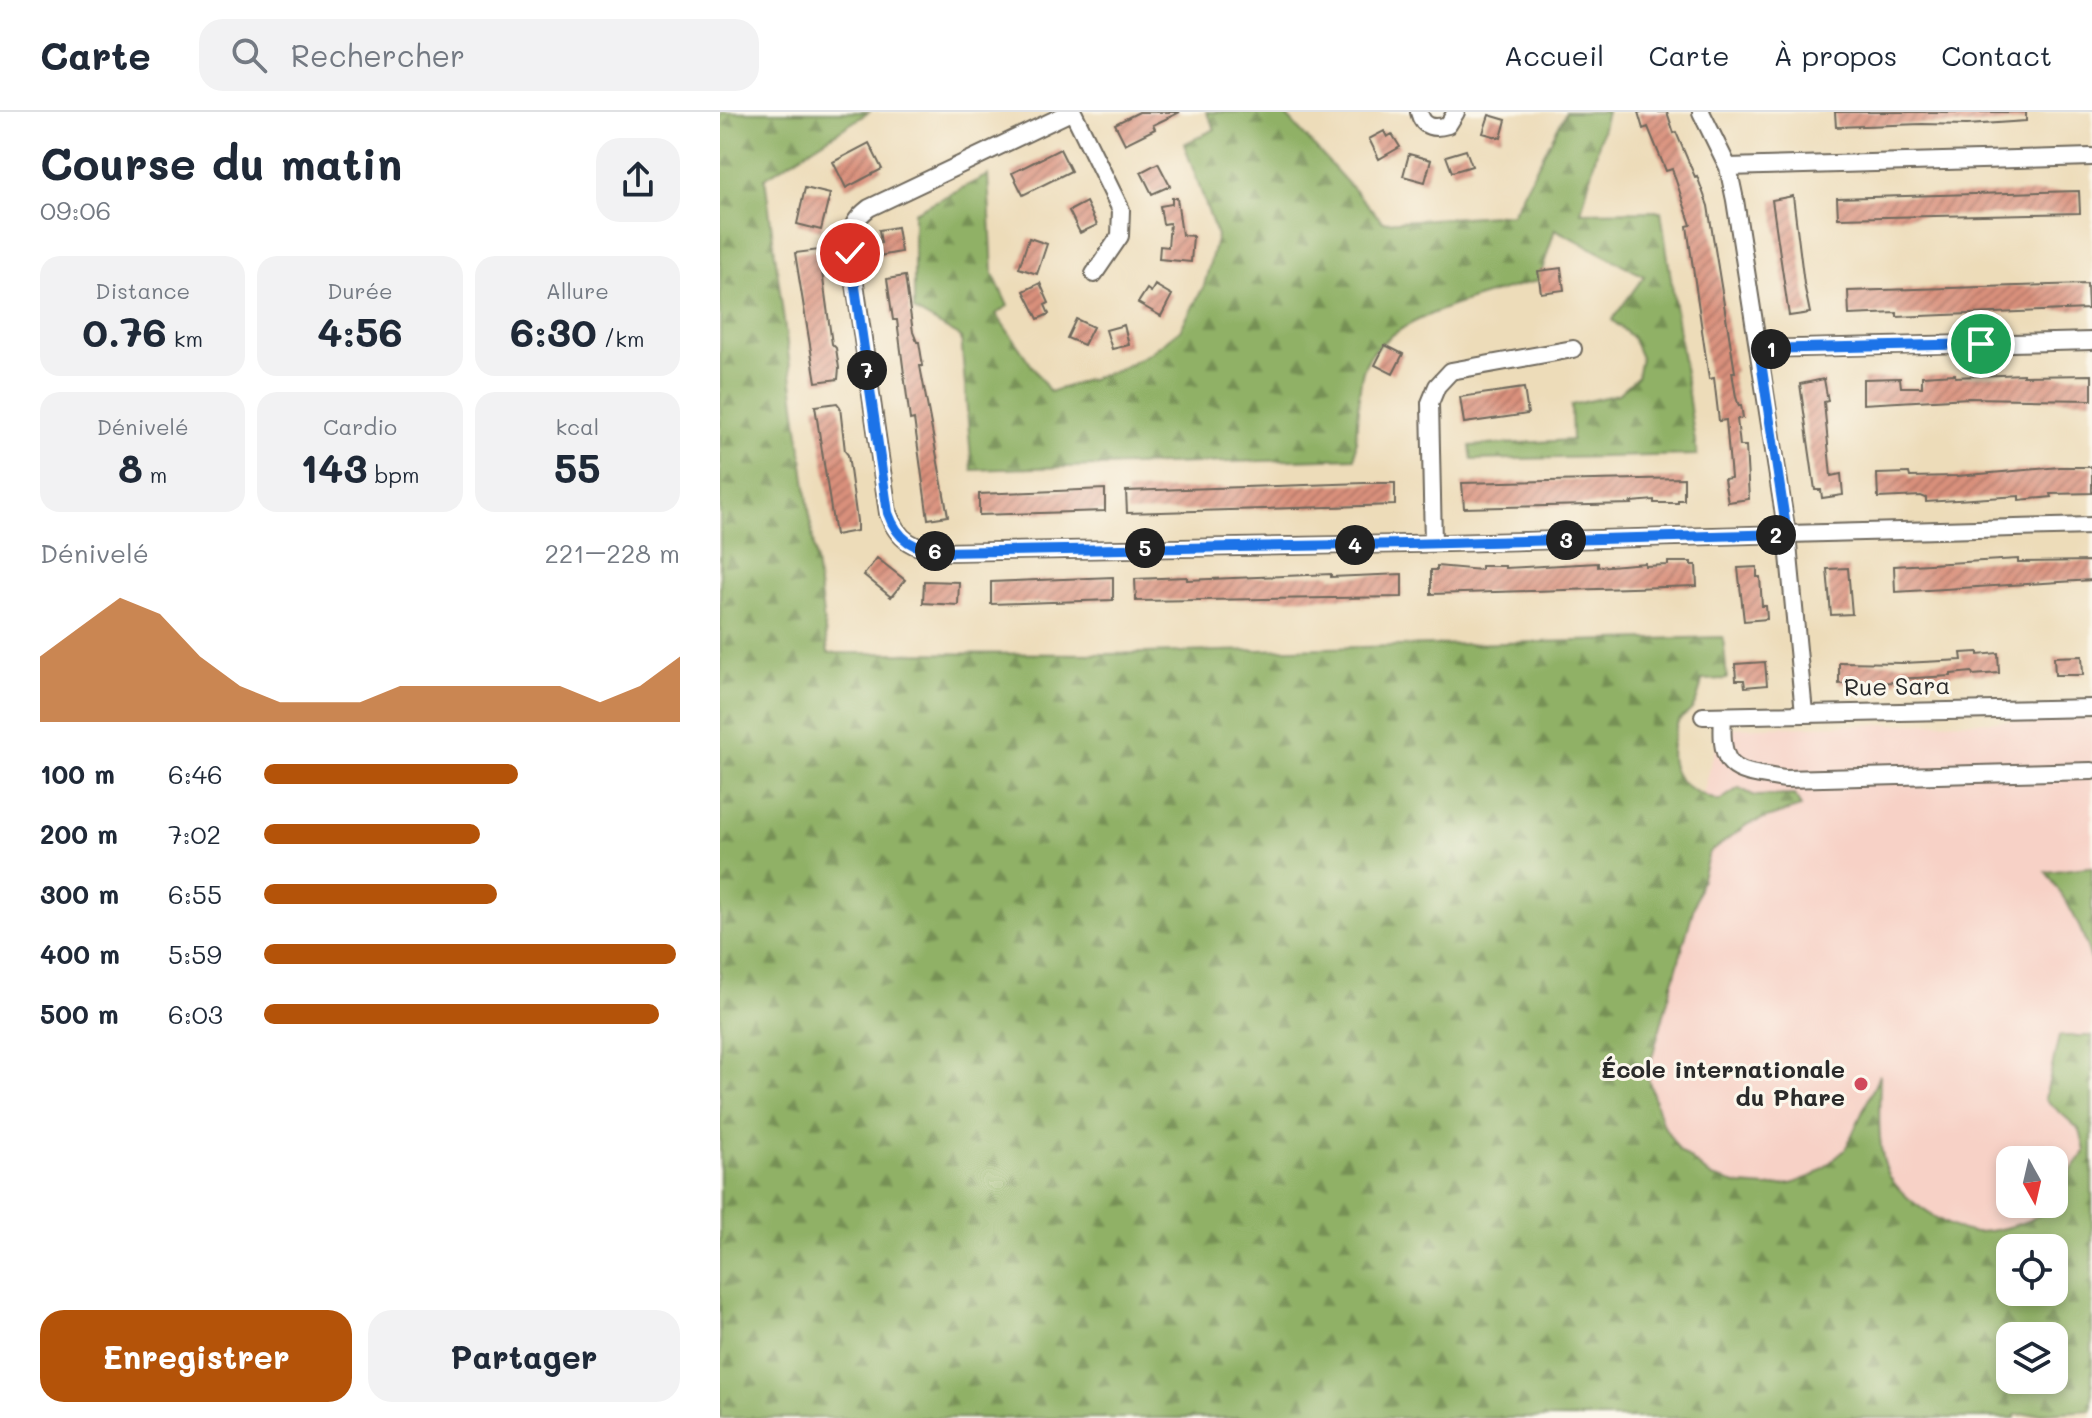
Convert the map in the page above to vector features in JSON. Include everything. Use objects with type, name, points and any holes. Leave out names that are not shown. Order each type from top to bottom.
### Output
[{"type":"street","points":[[1094,274],[1120,236],[1121,210],[1072,112],[869,208],[859,216],[850,231],[850,253],[888,513],[899,536],[910,545],[942,552],[2092,526]]},
{"type":"street","points":[[1419,112],[1431,128],[1448,125],[1456,112]]},
{"type":"street","points":[[1701,112],[1728,167],[1787,534],[1804,713]]},
{"type":"street","points":[[1728,167],[2092,157]]},
{"type":"street","points":[[1759,349],[2092,341]]},
{"type":"street","points":[[1433,543],[1430,403],[1437,386],[1451,371],[1573,349]]},
{"type":"street","name":"Rue Sara","points":[[1703,716],[2092,708]]},
{"type":"street","points":[[1723,717],[1721,741],[1724,756],[1734,767],[1748,773],[1785,779],[2092,771]]},
{"type":"shaded area","name":"École internationale du Phare","points":[[2092,719],[2092,1410],[1970,1417],[1603,1189],[1720,728]]},
{"type":"green space","points":[[722,112],[869,112],[765,178],[828,653],[1109,654],[1723,637],[1727,679],[1702,680],[1694,706],[1678,722],[1671,753],[1675,773],[1697,793],[1719,801],[1739,788],[1755,796],[1795,795],[1801,807],[1748,824],[1709,853],[1647,1075],[1662,1123],[1679,1150],[1712,1177],[1740,1185],[1768,1187],[1791,1184],[1815,1175],[1845,1150],[1880,1074],[1880,1140],[1885,1166],[1897,1186],[1928,1213],[1954,1227],[1976,1232],[2016,1225],[2032,1218],[2068,1218],[2068,1178],[2085,1151],[2080,1130],[2045,1099],[2059,1036],[2092,1036],[2092,1410],[2015,1415],[2015,1418],[720,1418]]},
{"type":"green space","points":[[1206,112],[1283,112],[1383,222],[1512,214],[1566,112],[1607,112],[1581,212],[1661,211],[1697,455],[1472,460],[1470,446],[1572,440],[1571,405],[1618,394],[1637,377],[1641,358],[1632,337],[1612,320],[1644,276],[1555,229],[1539,280],[1439,311],[1390,336],[1373,352],[1361,381],[1355,458],[972,470],[961,337],[914,310],[914,212],[988,175],[993,274],[1008,306],[996,314],[1050,392],[1118,370],[1150,353],[1180,330],[1204,286],[1217,236],[1184,144],[1215,129]]},
{"type":"green space","points":[[2092,868],[2092,965],[2074,916],[2046,872]]},
{"type":"building","points":[[1139,112],[1180,112],[1125,144],[1115,124]]},
{"type":"building","points":[[1638,112],[1667,112],[1708,206],[1735,372],[1732,372],[1736,397],[1743,418],[1737,419],[1740,446],[1746,446],[1749,499],[1728,502],[1724,479],[1731,478],[1726,420],[1719,421],[1714,378],[1709,379],[1687,226],[1691,225],[1672,169],[1666,171],[1648,127],[1643,129]]},
{"type":"building","points":[[1835,112],[2026,112],[2026,121],[1836,127]]},
{"type":"building","points":[[1489,115],[1506,120],[1501,138],[1483,133]]},
{"type":"building","points":[[1384,131],[1387,137],[1392,134],[1400,147],[1379,159],[1369,139]]},
{"type":"building","points":[[869,143],[882,169],[846,188],[833,162]]},
{"type":"building","points":[[1060,149],[1071,171],[1023,195],[1012,173]]},
{"type":"building","points":[[1466,150],[1472,166],[1452,172],[1446,156]]},
{"type":"building","points":[[1409,154],[1431,160],[1425,182],[1403,176]]},
{"type":"building","points":[[1158,163],[1170,186],[1152,194],[1141,172]]},
{"type":"building","points":[[805,188],[830,194],[821,230],[797,224]]},
{"type":"building","points":[[2079,191],[2080,213],[1838,218],[1837,198]]},
{"type":"building","points":[[1793,196],[1810,313],[1789,316],[1772,200]]},
{"type":"building","points":[[1172,198],[1177,198],[1182,235],[1193,236],[1191,262],[1159,259],[1160,246],[1168,247],[1170,223],[1163,224],[1160,206],[1172,204]]},
{"type":"building","points":[[1086,202],[1097,225],[1080,233],[1069,211]]},
{"type":"building","points":[[897,227],[901,252],[879,256],[879,230]]},
{"type":"building","points":[[1029,238],[1047,244],[1037,274],[1019,268]]},
{"type":"building","points":[[819,250],[832,344],[836,348],[839,368],[838,379],[816,382],[795,253]]},
{"type":"building","points":[[1561,268],[1564,290],[1541,293],[1538,271]]},
{"type":"building","points":[[905,276],[948,516],[928,519],[914,419],[910,420],[897,320],[893,320],[887,279]]},
{"type":"building","points":[[1040,283],[1049,303],[1045,305],[1049,314],[1038,319],[1024,291]]},
{"type":"building","points":[[2087,284],[2088,309],[1897,317],[1897,313],[1849,315],[1848,291]]},
{"type":"building","points":[[1155,285],[1172,295],[1161,316],[1138,303],[1147,289],[1151,292]]},
{"type":"building","points":[[1076,319],[1093,327],[1084,345],[1067,338]]},
{"type":"building","points":[[1124,325],[1129,345],[1112,349],[1106,330]]},
{"type":"building","points":[[1385,345],[1403,354],[1393,374],[1375,365]]},
{"type":"building","points":[[1955,374],[1955,377],[2092,375],[2092,400],[1969,398],[1863,404],[1863,379],[1900,378],[1901,387],[1922,387],[1922,376]]},
{"type":"building","points":[[1824,379],[1828,401],[1824,402],[1831,476],[1841,474],[1843,495],[1822,498],[1821,490],[1815,490],[1800,384]]},
{"type":"building","points":[[1524,388],[1528,414],[1464,423],[1460,397]]},
{"type":"building","points":[[837,403],[848,455],[857,531],[835,535],[815,406]]},
{"type":"building","points":[[2092,467],[2092,493],[2051,494],[2052,497],[2019,500],[2019,496],[1926,502],[1926,498],[1921,496],[1878,498],[1877,474],[1957,476]]},
{"type":"building","points":[[1684,478],[1684,500],[1678,500],[1678,503],[1654,503],[1654,500],[1632,504],[1464,508],[1462,483]]},
{"type":"building","points":[[1395,483],[1395,505],[1127,513],[1126,491]]},
{"type":"building","points":[[1105,489],[1105,511],[979,515],[979,494]]},
{"type":"building","points":[[877,558],[905,580],[891,597],[864,575]]},
{"type":"building","points":[[2018,559],[2018,562],[2092,561],[2092,580],[1895,592],[1894,566]]},
{"type":"building","points":[[1668,562],[1691,562],[1691,565],[1696,565],[1697,586],[1431,594],[1431,570],[1437,570],[1437,566],[1481,570],[1481,566],[1505,568],[1598,563],[1598,567],[1645,563],[1645,566],[1668,565]]},
{"type":"building","points":[[1757,567],[1762,606],[1766,606],[1767,619],[1744,621],[1738,568]]},
{"type":"building","points":[[1848,568],[1852,614],[1831,615],[1827,569]]},
{"type":"building","points":[[1331,574],[1331,577],[1402,574],[1402,597],[1136,601],[1135,579]]},
{"type":"building","points":[[1113,577],[1113,600],[991,604],[991,582]]},
{"type":"building","points":[[924,581],[959,582],[958,605],[923,603]]},
{"type":"building","points":[[1978,652],[1978,655],[1998,653],[1999,673],[1973,675],[1972,672],[1897,679],[1897,682],[1839,684],[1839,662],[1962,660],[1961,653]]},
{"type":"building","points":[[2082,656],[2083,675],[2055,675],[2054,657]]},
{"type":"building","points":[[1765,662],[1767,685],[1745,687],[1744,680],[1736,680],[1735,664]]},
{"type":"place","name":"École internationale du Phare","points":[[1861,1084]]},
{"type":"route","points":[[850,253],[888,513],[899,536],[910,545],[942,552],[1787,534],[1759,349],[1981,344]]}]
